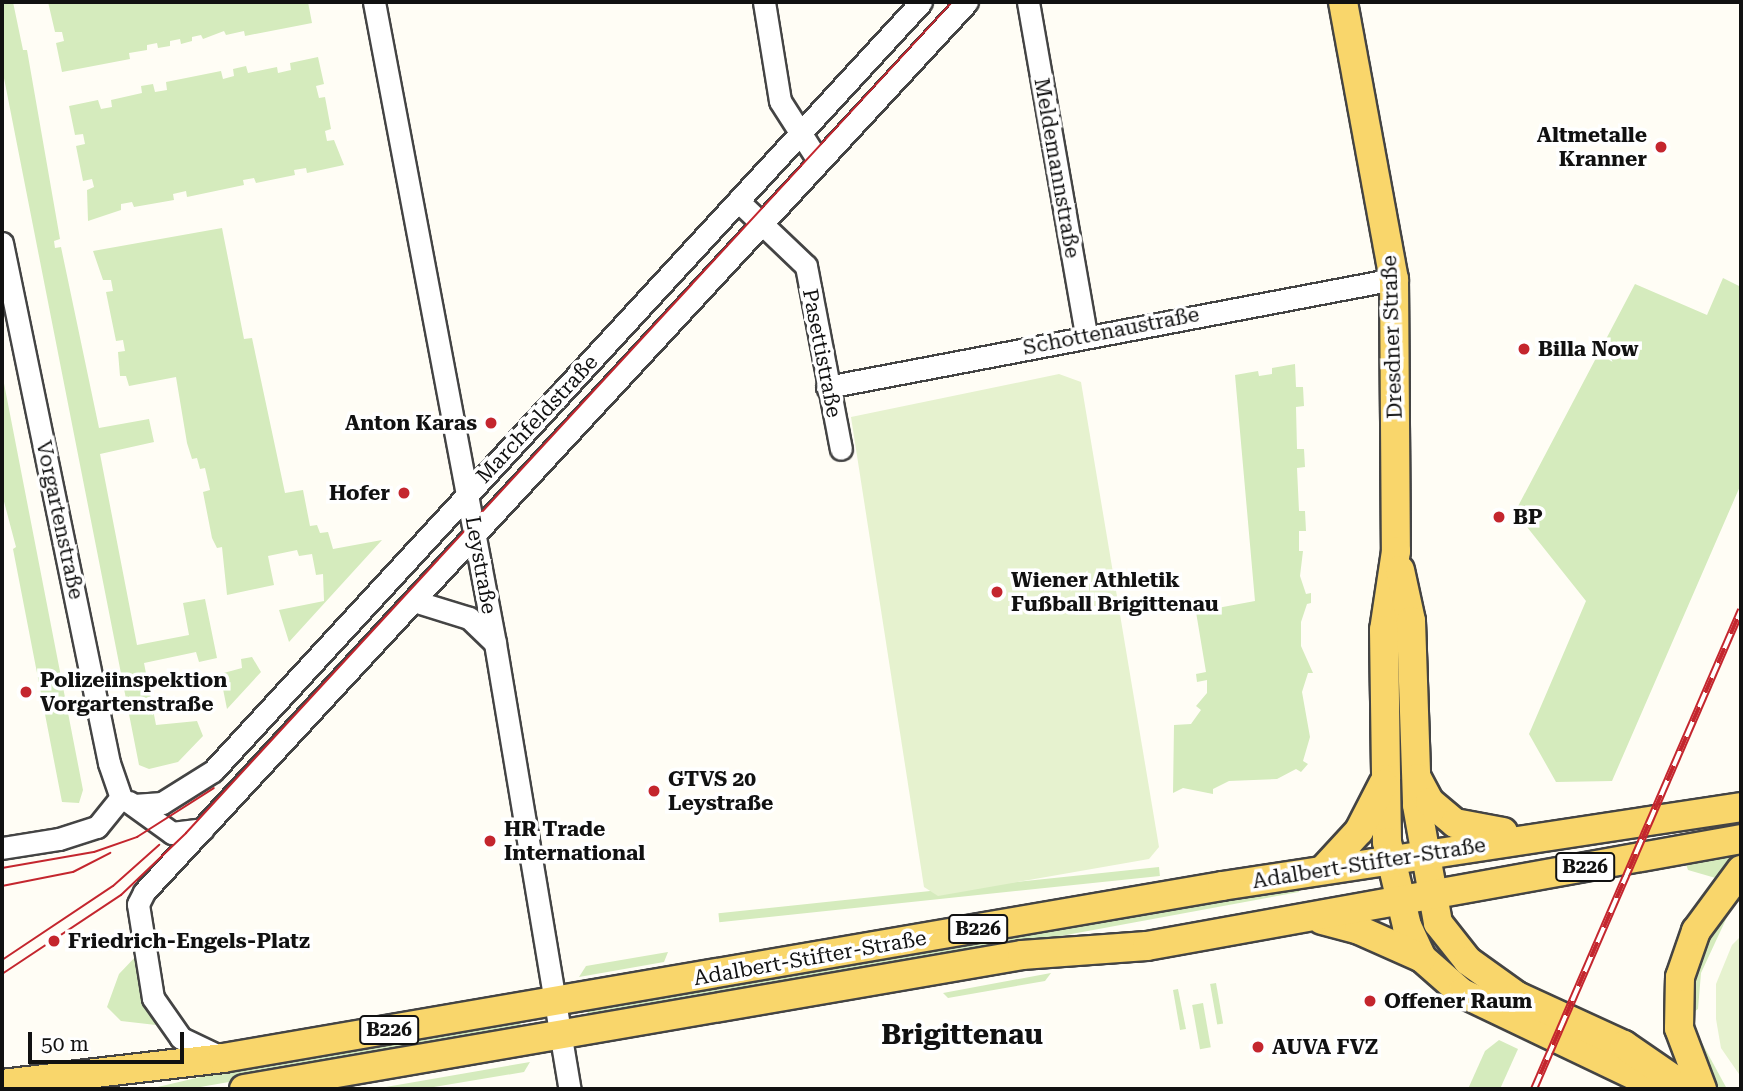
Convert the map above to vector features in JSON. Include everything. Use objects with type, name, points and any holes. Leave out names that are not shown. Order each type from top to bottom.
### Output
[{"type":"main road","name":"Dresdner Straße","points":[[1343,2],[1394,279],[1396,551],[1384,630],[1385,779],[1391,859],[1400,901],[1422,958]]},
{"type":"main road","name":"Dresdner Straße","points":[[1396,551],[1412,621],[1415,776],[1423,854],[1430,895],[1444,935],[1489,977],[1535,1006],[1624,1045],[1688,1089]]},
{"type":"main road","points":[[1415,776],[1430,802],[1455,823],[1470,829],[1536,836]]},
{"type":"main road","points":[[1323,870],[1359,831],[1385,779]]},
{"type":"main road","name":"Adalbert-Stifter-Straße","points":[[2,1084],[223,1058],[1323,870],[1741,807]]},
{"type":"main road","name":"Adalbert-Stifter-Straße","points":[[244,1089],[1022,955],[1147,946],[1741,839]]},
{"type":"main road","points":[[1702,1089],[1679,1028],[1680,977],[1696,931],[1741,870]]},
{"type":"main road","points":[[1312,917],[1359,930],[1422,958],[1462,993],[1608,1059],[1663,1089]]},
{"type":"street","name":"Leystraße","points":[[374,2],[495,643],[570,1089]]},
{"type":"street","points":[[764,2],[780,101],[819,162]]},
{"type":"street","name":"Marchfeldstraße","points":[[128,801],[162,803],[213,771],[921,2]]},
{"type":"street","name":"Marchfeldstraße","points":[[223,1058],[181,1038],[164,1020],[153,998],[138,904],[144,892],[967,2]]},
{"type":"street","name":"Meldemannstraße","points":[[1028,2],[1086,335]]},
{"type":"street","name":"Pasettistraße","points":[[738,201],[806,266],[841,449]]},
{"type":"street","name":"Vorgartenstraße","points":[[2,243],[109,762],[128,801]]},
{"type":"street","name":"Schottenaustraße","points":[[828,387],[1086,335],[1394,279]]},
{"type":"street","points":[[414,601],[469,618],[495,643]]},
{"type":"street","points":[[2,848],[59,839],[97,827],[128,801],[172,833],[203,829]]},
{"type":"green space","points":[[2,2],[13,2],[23,50],[27,50],[60,239],[54,241],[55,248],[61,247],[99,428],[149,419],[154,442],[100,454],[137,645],[189,635],[183,603],[205,599],[217,658],[199,662],[196,652],[144,663],[156,725],[197,721],[203,736],[178,762],[149,769],[139,765],[3,73]]},
{"type":"green space","points":[[48,2],[308,2],[312,23],[245,36],[244,31],[226,35],[224,31],[203,39],[201,35],[192,37],[192,41],[181,44],[180,39],[170,41],[170,46],[158,48],[157,43],[147,45],[147,50],[129,53],[130,59],[62,72],[56,43],[64,41],[62,32],[55,32]]},
{"type":"green space","points":[[318,57],[324,84],[316,86],[319,98],[325,97],[331,129],[325,131],[327,141],[334,140],[344,165],[307,173],[306,168],[294,170],[295,175],[256,183],[254,178],[243,180],[244,185],[187,197],[186,191],[173,194],[174,200],[134,207],[132,202],[121,204],[121,210],[88,221],[87,190],[94,187],[92,179],[83,181],[76,146],[85,144],[83,134],[75,135],[69,106],[98,100],[101,109],[112,107],[111,100],[142,93],[141,86],[153,84],[155,92],[167,90],[166,82],[221,71],[223,79],[234,76],[233,69],[246,66],[248,73],[277,67],[278,73],[291,70],[290,63]]},
{"type":"green space","points":[[222,228],[244,339],[252,338],[285,493],[303,490],[310,526],[317,525],[320,533],[328,532],[333,549],[382,540],[289,642],[279,610],[324,601],[323,574],[316,575],[312,554],[299,556],[297,550],[268,556],[274,585],[227,595],[222,547],[217,548],[212,538],[203,492],[210,490],[205,468],[200,469],[197,458],[192,459],[176,377],[129,386],[126,376],[120,376],[118,352],[125,351],[123,340],[116,341],[106,292],[113,291],[111,280],[103,280],[93,251]]},
{"type":"green space","points":[[1723,278],[1741,287],[1741,484],[1612,781],[1556,782],[1529,734],[1586,601],[1515,512],[1635,284],[1707,315]]},
{"type":"green space","points":[[1295,364],[1296,387],[1303,387],[1304,406],[1296,407],[1297,449],[1304,449],[1305,467],[1297,468],[1299,511],[1305,511],[1306,531],[1299,531],[1299,551],[1303,551],[1300,576],[1306,594],[1311,593],[1311,603],[1307,604],[1301,622],[1301,646],[1313,673],[1308,673],[1302,692],[1310,737],[1303,761],[1308,764],[1301,772],[1296,769],[1277,779],[1229,781],[1213,789],[1213,794],[1183,788],[1173,793],[1174,725],[1191,724],[1201,710],[1196,706],[1207,693],[1207,680],[1197,682],[1196,674],[1206,672],[1196,612],[1255,601],[1235,375],[1258,371],[1259,376],[1272,374],[1272,368]]},
{"type":"green space","points":[[2,373],[83,790],[79,803],[62,802],[13,549],[16,547],[2,494]]},
{"type":"green space","name":"Wiener Athletik Fußball Brigittenau","points":[[1059,374],[1081,382],[1159,847],[1149,859],[938,896],[924,887],[851,417]]},
{"type":"green space","points":[[252,657],[261,672],[227,709],[220,674],[242,668],[241,659]]},
{"type":"green space","points":[[1734,855],[1737,857],[1719,879],[1688,870],[1686,864]]},
{"type":"green space","points":[[1159,867],[1160,876],[719,922],[718,913]]},
{"type":"green space","points":[[1297,885],[1299,892],[958,955],[613,1014],[611,1009],[589,1018],[587,1008]]},
{"type":"green space","points":[[1734,902],[1701,973],[1698,1009],[1689,1015],[1689,987],[1704,940]]},
{"type":"green space","points":[[1741,936],[1741,1077],[1721,1048],[1716,1019],[1716,984],[1732,945]]},
{"type":"green space","points":[[668,952],[664,962],[579,977],[586,966]]},
{"type":"green space","points":[[138,954],[148,1007],[156,1025],[121,1021],[107,1007],[119,974]]},
{"type":"green space","points":[[1051,973],[1045,981],[948,998],[943,993]]},
{"type":"green space","points":[[1216,983],[1223,1023],[1217,1024],[1210,984]]},
{"type":"green space","points":[[1178,989],[1186,1029],[1180,1030],[1173,990]]},
{"type":"green space","points":[[1203,1003],[1211,1047],[1200,1049],[1192,1005]]},
{"type":"green space","points":[[520,1019],[522,1031],[189,1089],[149,1089],[239,1068]]},
{"type":"green space","points":[[1499,1040],[1518,1049],[1500,1089],[1468,1089],[1485,1051]]},
{"type":"green space","points":[[1697,1042],[1702,1043],[1727,1089],[1716,1089],[1706,1074]]},
{"type":"green space","points":[[530,1062],[524,1072],[422,1089],[380,1088]]},
{"type":"tram line","points":[[2,974],[121,895],[186,833],[952,2]]},
{"type":"tram line","points":[[2,868],[94,852],[137,837],[214,788]]},
{"type":"tram line","points":[[2,960],[113,886],[159,845]]},
{"type":"tram line","points":[[2,886],[73,872],[110,853]]},
{"type":"railway","points":[[1534,1089],[1741,610]]},
{"type":"place","name":"Altmetalle Kranner","points":[[1661,147]]},
{"type":"place","name":"Billa Now","points":[[1524,349]]},
{"type":"place","name":"Anton Karas","points":[[491,423]]},
{"type":"place","name":"Hofer","points":[[404,493]]},
{"type":"place","name":"BP","points":[[1499,517]]},
{"type":"place","name":"Wiener Athletik Fußball Brigittenau","points":[[997,592]]},
{"type":"place","name":"Polizeiinspektion Vorgartenstraße","points":[[26,692]]},
{"type":"place","name":"GTVS 20 Leystraße","points":[[654,791]]},
{"type":"place","name":"HR Trade International","points":[[490,841]]},
{"type":"place","name":"Friedrich-Engels-Platz","points":[[54,941]]},
{"type":"place","name":"Offener Raum","points":[[1370,1001]]},
{"type":"place","name":"AUVA FVZ","points":[[1258,1047]]},
{"type":"district","name":"Brigittenau","points":[[962,1035]]}]
